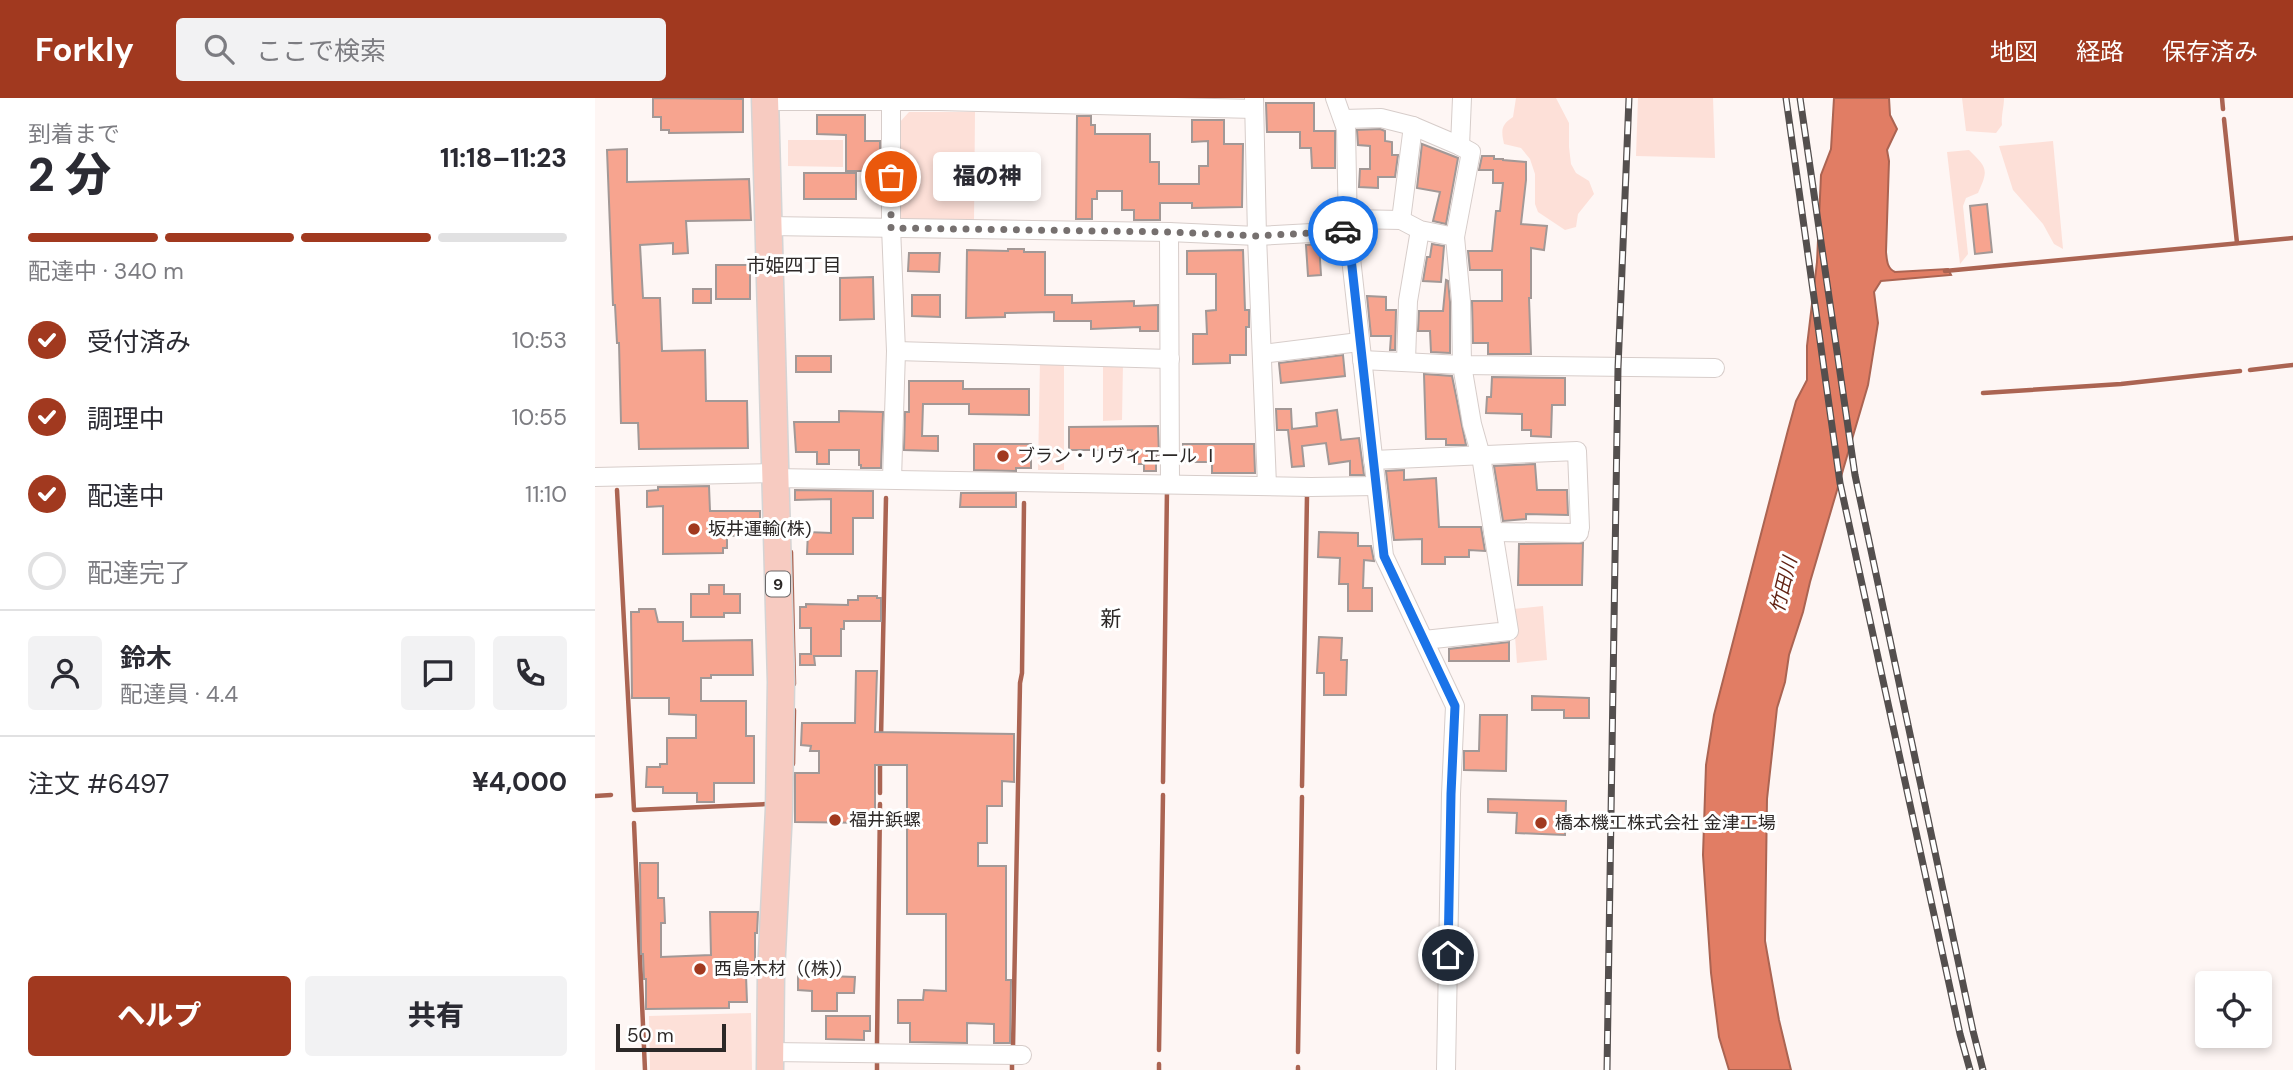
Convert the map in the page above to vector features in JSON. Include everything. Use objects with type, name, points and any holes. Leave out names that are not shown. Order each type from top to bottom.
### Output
[{"type":"main road","name":"9","points":[[765,100],[781,682],[770,1061]]},
{"type":"street","points":[[1335,98],[1346,129],[1348,225],[1384,556],[1455,706],[1446,1070]]},
{"type":"street","points":[[1460,146],[1462,98]]},
{"type":"street","points":[[765,100],[1254,103],[1267,485]]},
{"type":"street","points":[[891,101],[895,351],[892,479]]},
{"type":"street","points":[[1343,119],[1381,118],[1413,126],[1471,152],[1455,237],[1461,301],[1462,365],[1472,424],[1481,456],[1509,631],[1424,640]]},
{"type":"street","points":[[1401,220],[1413,126]]},
{"type":"street","points":[[768,226],[1169,232],[1257,236],[1401,220],[1420,230],[1455,237]]},
{"type":"street","points":[[1406,361],[1408,301],[1420,230]]},
{"type":"street","points":[[1169,232],[1170,484]]},
{"type":"street","points":[[895,351],[1170,359]]},
{"type":"street","points":[[1262,354],[1360,351],[1406,361],[1462,365],[1715,368]]},
{"type":"street","points":[[1373,460],[1577,451],[1579,530],[1493,532]]},
{"type":"street","points":[[595,477],[774,475],[1311,487],[1376,486]]},
{"type":"street","points":[[770,1061],[1022,1055]]},
{"type":"shaded area","points":[[1516,98],[1556,98],[1569,123],[1571,164],[1576,173],[1589,181],[1594,194],[1578,214],[1576,227],[1565,230],[1538,212],[1535,204],[1535,174],[1530,159],[1521,148],[1504,144],[1503,128],[1513,117]]},
{"type":"shaded area","points":[[1638,98],[1713,98],[1715,158],[1636,156]]},
{"type":"shaded area","points":[[1962,98],[2004,98],[2002,125],[1996,133],[1966,131]]},
{"type":"shaded area","points":[[909,112],[975,112],[974,221],[900,221],[900,122]]},
{"type":"shaded area","points":[[788,140],[843,140],[843,167],[788,166]]},
{"type":"shaded area","points":[[2053,141],[2063,249],[2054,244],[2043,224],[2013,190],[1999,146]]},
{"type":"shaded area","points":[[1969,150],[1983,165],[1985,174],[1978,193],[1966,198],[1963,206],[1968,254],[1960,264],[1947,152]]},
{"type":"shaded area","points":[[1040,360],[1064,362],[1064,470],[1038,470]]},
{"type":"shaded area","points":[[1103,362],[1123,362],[1122,420],[1103,421]]},
{"type":"shaded area","points":[[1543,606],[1547,660],[1517,663],[1513,609]]},
{"type":"shaded area","points":[[751,1013],[752,1070],[650,1070],[649,1016]]},
{"type":"water","name":"竹田川","points":[[1834,98],[1889,98],[1890,115],[1897,129],[1887,150],[1889,161],[1886,252],[1889,266],[1895,272],[1948,269],[1951,275],[1881,281],[1874,292],[1878,323],[1868,385],[1789,655],[1777,708],[1767,799],[1765,941],[1791,1070],[1729,1070],[1719,1037],[1711,973],[1703,855],[1706,765],[1714,715],[1788,430],[1796,401],[1807,380],[1807,346],[1817,262],[1821,175],[1831,149]]},
{"type":"building","points":[[653,98],[743,99],[743,132],[669,133],[669,130],[661,130],[661,117],[653,117]]},
{"type":"building","points":[[1266,103],[1314,103],[1314,131],[1335,131],[1335,168],[1312,168],[1311,148],[1300,148],[1300,132],[1267,132]]},
{"type":"building","points":[[817,115],[865,115],[865,141],[880,141],[880,171],[846,171],[846,135],[817,134]]},
{"type":"building","points":[[1077,116],[1091,116],[1095,134],[1150,134],[1150,162],[1159,162],[1159,184],[1199,184],[1199,166],[1208,166],[1208,141],[1192,142],[1192,120],[1224,120],[1224,144],[1243,144],[1242,207],[1192,208],[1192,203],[1160,203],[1160,220],[1134,220],[1134,210],[1122,210],[1122,191],[1097,191],[1097,199],[1092,199],[1092,219],[1076,219]]},
{"type":"building","points":[[1357,130],[1385,131],[1385,141],[1392,142],[1392,155],[1398,155],[1395,177],[1378,177],[1378,188],[1359,187],[1360,169],[1370,169],[1370,146],[1358,145]]},
{"type":"building","points":[[1422,144],[1458,158],[1446,224],[1433,221],[1440,192],[1417,188]]},
{"type":"building","points":[[627,149],[627,182],[749,179],[751,220],[686,221],[688,253],[673,254],[673,243],[640,245],[643,298],[660,298],[662,351],[705,350],[706,401],[747,401],[748,448],[639,449],[638,423],[621,423],[607,150]]},
{"type":"building","points":[[1482,156],[1526,162],[1521,224],[1547,226],[1544,250],[1531,248],[1531,354],[1488,354],[1488,343],[1473,343],[1472,301],[1502,301],[1502,270],[1470,270],[1468,251],[1492,251],[1496,211],[1500,211],[1503,183],[1493,183],[1493,170],[1479,170]]},
{"type":"building","points":[[804,173],[856,173],[856,199],[804,199]]},
{"type":"building","points":[[1987,204],[1992,252],[1975,254],[1970,206]]},
{"type":"building","points":[[1319,244],[1321,275],[1308,276],[1306,245]]},
{"type":"building","points":[[1432,244],[1444,246],[1441,282],[1423,281]]},
{"type":"building","points":[[967,250],[1045,252],[1045,295],[1072,295],[1072,303],[1134,301],[1134,306],[1158,305],[1158,331],[1140,331],[1140,327],[1091,329],[1091,321],[1054,321],[1054,312],[1005,313],[1005,317],[966,318]]},
{"type":"building","points":[[1243,250],[1245,310],[1249,310],[1246,355],[1230,355],[1230,363],[1193,364],[1193,334],[1207,334],[1206,311],[1216,310],[1216,274],[1187,274],[1187,251]]},
{"type":"building","points":[[909,253],[940,253],[939,272],[908,271]]},
{"type":"building","points":[[716,265],[750,265],[750,299],[716,299]]},
{"type":"building","points":[[873,277],[874,319],[840,320],[840,278]]},
{"type":"building","points":[[1446,280],[1450,302],[1450,353],[1431,352],[1430,331],[1418,331],[1419,311],[1443,311]]},
{"type":"building","points":[[693,289],[711,289],[711,303],[693,303]]},
{"type":"building","points":[[912,295],[940,295],[940,317],[912,316]]},
{"type":"building","points":[[1367,296],[1386,297],[1386,310],[1396,310],[1395,350],[1390,350],[1391,336],[1371,336]]},
{"type":"building","points":[[1343,355],[1345,376],[1281,383],[1279,363]]},
{"type":"building","points":[[796,356],[831,356],[831,372],[796,372]]},
{"type":"building","points":[[1424,374],[1452,376],[1466,445],[1446,445],[1446,439],[1426,439]]},
{"type":"building","points":[[1492,377],[1565,378],[1565,405],[1552,405],[1551,437],[1531,436],[1531,430],[1522,430],[1522,414],[1486,413],[1487,397],[1491,397]]},
{"type":"building","points":[[909,381],[963,381],[963,389],[1029,389],[1029,415],[969,414],[969,404],[923,404],[922,436],[938,436],[938,451],[904,450],[905,412],[909,412]]},
{"type":"building","points":[[1276,409],[1291,409],[1292,429],[1317,426],[1316,413],[1337,410],[1341,440],[1359,438],[1364,475],[1350,475],[1350,461],[1329,464],[1326,443],[1302,446],[1304,466],[1292,467],[1288,430],[1277,430]]},
{"type":"building","points":[[839,411],[883,412],[881,468],[861,468],[859,450],[829,450],[829,464],[817,464],[817,452],[796,452],[794,422],[839,422]]},
{"type":"building","points":[[1158,426],[1159,455],[1156,455],[1156,471],[1144,471],[1144,464],[1132,464],[1132,450],[1069,450],[1069,427]]},
{"type":"building","name":"ブラン・リヴィエール Ⅰ","points":[[974,444],[1031,444],[1031,468],[1016,468],[1016,471],[974,470]]},
{"type":"building","points":[[1183,444],[1254,444],[1255,473],[1212,473],[1212,462],[1183,462]]},
{"type":"building","points":[[1535,464],[1537,490],[1567,490],[1568,515],[1526,514],[1526,519],[1503,521],[1494,466]]},
{"type":"building","points":[[1404,470],[1404,480],[1436,478],[1439,527],[1481,527],[1485,551],[1469,550],[1469,557],[1445,557],[1445,564],[1422,564],[1422,539],[1394,540],[1386,471]]},
{"type":"building","points":[[709,486],[710,511],[760,511],[760,535],[727,536],[727,548],[723,548],[723,553],[663,554],[663,506],[647,507],[647,491],[658,490],[658,487]]},
{"type":"building","points":[[795,490],[873,491],[873,518],[853,518],[853,554],[807,554],[808,532],[831,533],[831,499],[795,500]]},
{"type":"building","points":[[961,493],[1016,493],[1016,507],[960,507]]},
{"type":"building","points":[[1319,532],[1358,533],[1358,546],[1371,546],[1374,561],[1364,560],[1363,588],[1372,588],[1372,611],[1348,611],[1348,584],[1339,584],[1340,558],[1318,557]]},
{"type":"building","points":[[1583,543],[1582,585],[1518,585],[1519,544]]},
{"type":"building","points":[[709,585],[724,585],[724,594],[740,594],[740,613],[724,613],[724,617],[691,617],[691,594],[709,594]]},
{"type":"building","points":[[858,596],[881,598],[881,621],[844,621],[844,629],[841,629],[841,656],[814,656],[815,665],[800,665],[800,654],[811,654],[811,628],[800,628],[800,607],[806,607],[806,604],[848,605],[848,600],[858,600]]},
{"type":"building","points":[[639,609],[655,609],[658,622],[683,622],[683,641],[752,640],[753,675],[711,675],[711,678],[701,678],[701,701],[746,701],[746,736],[754,736],[754,783],[714,783],[714,802],[697,802],[697,793],[663,793],[663,787],[646,787],[647,767],[667,764],[667,738],[696,738],[696,715],[669,714],[669,698],[632,698],[631,612],[639,612]]},
{"type":"building","points":[[1319,637],[1342,638],[1341,660],[1347,660],[1346,695],[1324,695],[1324,673],[1317,673]]},
{"type":"building","points":[[1509,642],[1509,661],[1449,661],[1449,649]]},
{"type":"building","name":"福井鋲螺","points":[[856,671],[877,671],[875,732],[1014,734],[1014,782],[1002,781],[1002,806],[987,806],[987,843],[978,843],[978,866],[1006,866],[1006,980],[1011,980],[1010,1043],[994,1043],[994,1024],[967,1023],[967,1043],[910,1042],[910,1023],[898,1023],[898,1000],[923,1000],[924,990],[946,991],[946,914],[907,914],[907,765],[875,765],[875,823],[795,822],[795,773],[819,773],[819,751],[810,751],[811,746],[801,745],[802,723],[855,723]]},
{"type":"building","points":[[1532,696],[1589,698],[1589,718],[1564,718],[1564,710],[1532,710]]},
{"type":"building","points":[[1480,715],[1507,715],[1506,771],[1464,770],[1464,751],[1479,751]]},
{"type":"building","name":"橋本機工株式会社 金津工場","points":[[1488,799],[1566,801],[1565,835],[1516,833],[1517,813],[1488,812]]},
{"type":"building","points":[[640,863],[658,863],[658,898],[664,898],[665,923],[661,923],[661,957],[711,955],[710,912],[758,912],[755,975],[746,975],[747,1002],[729,1002],[729,1008],[646,1009],[646,979],[641,954]]},
{"type":"building","points":[[798,975],[855,977],[854,993],[837,993],[837,1011],[812,1011],[812,991],[798,990]]},
{"type":"building","points":[[826,1016],[870,1016],[870,1031],[864,1031],[864,1040],[826,1039]]},
{"type":"waterway","points":[[2222,98],[2223,109]]},
{"type":"waterway","points":[[2224,119],[2237,243]]},
{"type":"waterway","points":[[1945,271],[2293,238]]},
{"type":"waterway","points":[[2250,370],[2293,365]]},
{"type":"waterway","points":[[1983,393],[2121,384],[2240,371]]},
{"type":"waterway","points":[[1163,782],[1167,489]]},
{"type":"waterway","points":[[617,490],[634,810],[767,804]]},
{"type":"waterway","points":[[1302,492],[1307,496],[1302,786]]},
{"type":"waterway","points":[[881,738],[886,498]]},
{"type":"waterway","points":[[1013,1047],[1024,503]]},
{"type":"waterway","points":[[791,552],[794,684]]},
{"type":"waterway","points":[[793,764],[794,710]]},
{"type":"waterway","points":[[880,762],[880,793]]},
{"type":"waterway","points":[[595,796],[611,795]]},
{"type":"waterway","points":[[1159,1050],[1163,795]]},
{"type":"waterway","points":[[1298,1052],[1302,797]]},
{"type":"waterway","points":[[877,1044],[880,804]]},
{"type":"waterway","points":[[634,823],[645,1070]]},
{"type":"waterway","points":[[877,1060],[877,1070]]},
{"type":"waterway","points":[[1012,1061],[1012,1070]]},
{"type":"waterway","points":[[1159,1064],[1159,1070]]},
{"type":"railway","points":[[1607,1070],[1618,368],[1629,98]]},
{"type":"railway","points":[[1786,98],[1840,483],[1970,1070]]},
{"type":"railway","points":[[1800,98],[1855,475],[1983,1070]]},
{"type":"way so far","points":[[891,177],[891,228],[1257,236],[1343,231]]},
{"type":"place","name":"福の神","points":[[891,177]]},
{"type":"place","name":"ブラン・リヴィエール Ⅰ","points":[[1003,456]]},
{"type":"place","name":"坂井運輸(株)","points":[[694,529]]},
{"type":"place","name":"福井鋲螺","points":[[835,820]]},
{"type":"place","name":"橋本機工株式会社 金津工場","points":[[1541,823]]},
{"type":"place","name":"西島木材（(株)）","points":[[700,969]]},
{"type":"district","name":"市姫四丁目","points":[[794,265]]},
{"type":"district","name":"新","points":[[1111,619]]},
{"type":"route","points":[[1343,231],[1348,231],[1384,556],[1455,706],[1448,955]]}]
